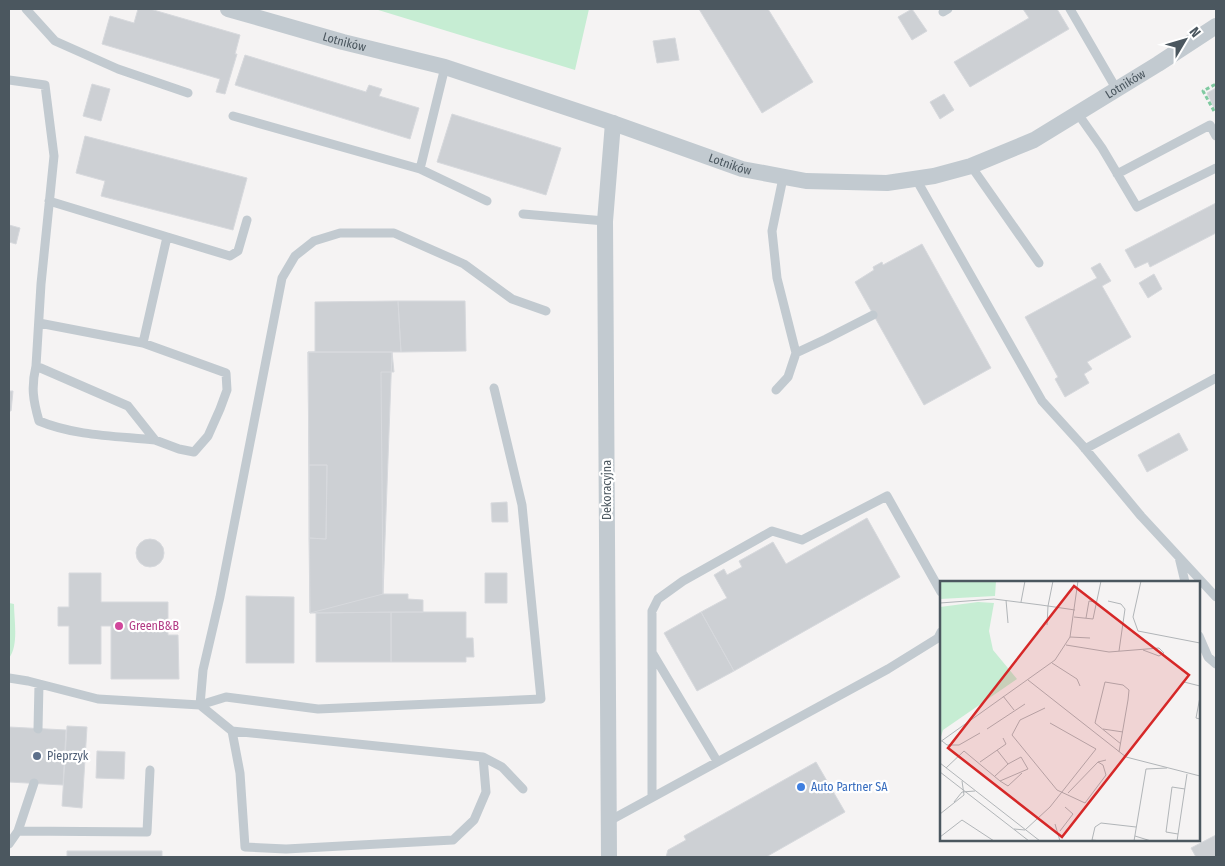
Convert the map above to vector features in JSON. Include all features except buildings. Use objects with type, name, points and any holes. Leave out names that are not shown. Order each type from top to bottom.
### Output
[{"type":"street","name":"Lotników","points":[[228,9],[343,42],[445,67],[613,123],[742,169],[806,181],[887,183],[934,176],[971,166],[1034,140],[1117,90],[1216,26]]},
{"type":"street","name":"Dekoracyjna","points":[[609,857],[605,221],[613,123]]},
{"type":"lane","points":[[26,9],[55,41],[118,69],[188,93]]},
{"type":"lane","points":[[1070,9],[1117,90]]},
{"type":"lane","points":[[420,169],[445,67]]},
{"type":"lane","points":[[9,80],[45,85],[54,156],[48,201],[39,323],[36,366],[32,382],[34,403],[39,421],[53,427],[77,432],[155,440],[179,449],[194,452],[208,436],[227,390],[226,373],[143,342],[39,323]]},
{"type":"lane","points":[[1078,114],[1102,148],[1136,208],[1216,168]]},
{"type":"lane","points":[[233,116],[420,169],[487,201]]},
{"type":"lane","points":[[1117,174],[1210,125],[1216,136]]},
{"type":"lane","points":[[971,166],[1039,263]]},
{"type":"lane","points":[[776,390],[788,377],[796,352],[777,278],[772,231],[783,178]]},
{"type":"lane","points":[[916,178],[1042,401],[1141,516],[1216,597]]},
{"type":"lane","points":[[48,201],[230,256],[238,251],[246,220]]},
{"type":"lane","points":[[523,214],[605,221]]},
{"type":"lane","points":[[200,705],[203,670],[220,597],[280,287],[282,278],[295,256],[314,241],[340,233],[394,233],[464,264],[512,299],[546,311]]},
{"type":"lane","points":[[143,342],[167,237]]},
{"type":"lane","points":[[796,352],[873,315]]},
{"type":"lane","points":[[36,366],[128,406],[155,440]]},
{"type":"lane","points":[[1085,449],[1216,378]]},
{"type":"lane","points":[[9,678],[98,698],[200,705],[226,697],[318,709],[541,699],[522,505],[494,388]]},
{"type":"lane","points":[[652,797],[652,612],[658,599],[683,581],[772,532],[802,540],[887,496],[940,590]]},
{"type":"lane","points":[[1179,557],[1185,581]]},
{"type":"lane","points":[[609,821],[888,668],[938,638],[940,634]]},
{"type":"lane","points":[[1200,638],[1208,657],[1216,664]]},
{"type":"lane","points":[[652,653],[717,762]]},
{"type":"lane","points":[[38,729],[39,684]]},
{"type":"lane","points":[[200,705],[232,731],[483,757],[502,767],[523,788]]},
{"type":"lane","points":[[232,731],[240,773],[245,847],[286,850],[453,840],[474,820],[486,792],[483,757]]},
{"type":"lane","points":[[18,831],[148,832],[150,770]]},
{"type":"lane","points":[[9,844],[18,831],[34,783]]},
{"type":"path","points":[[1210,125],[1215,112],[1204,91],[1216,84]]},
{"type":"green space","points":[[375,9],[589,9],[575,70]]},
{"type":"green space","points":[[9,603],[14,604],[15,632],[14,646],[9,658]]},
{"type":"place","name":"GreenB&B","points":[[119,626]]},
{"type":"place","name":"Pieprzyk","points":[[37,756]]},
{"type":"place","name":"Auto Partner SA","points":[[801,787]]}]
